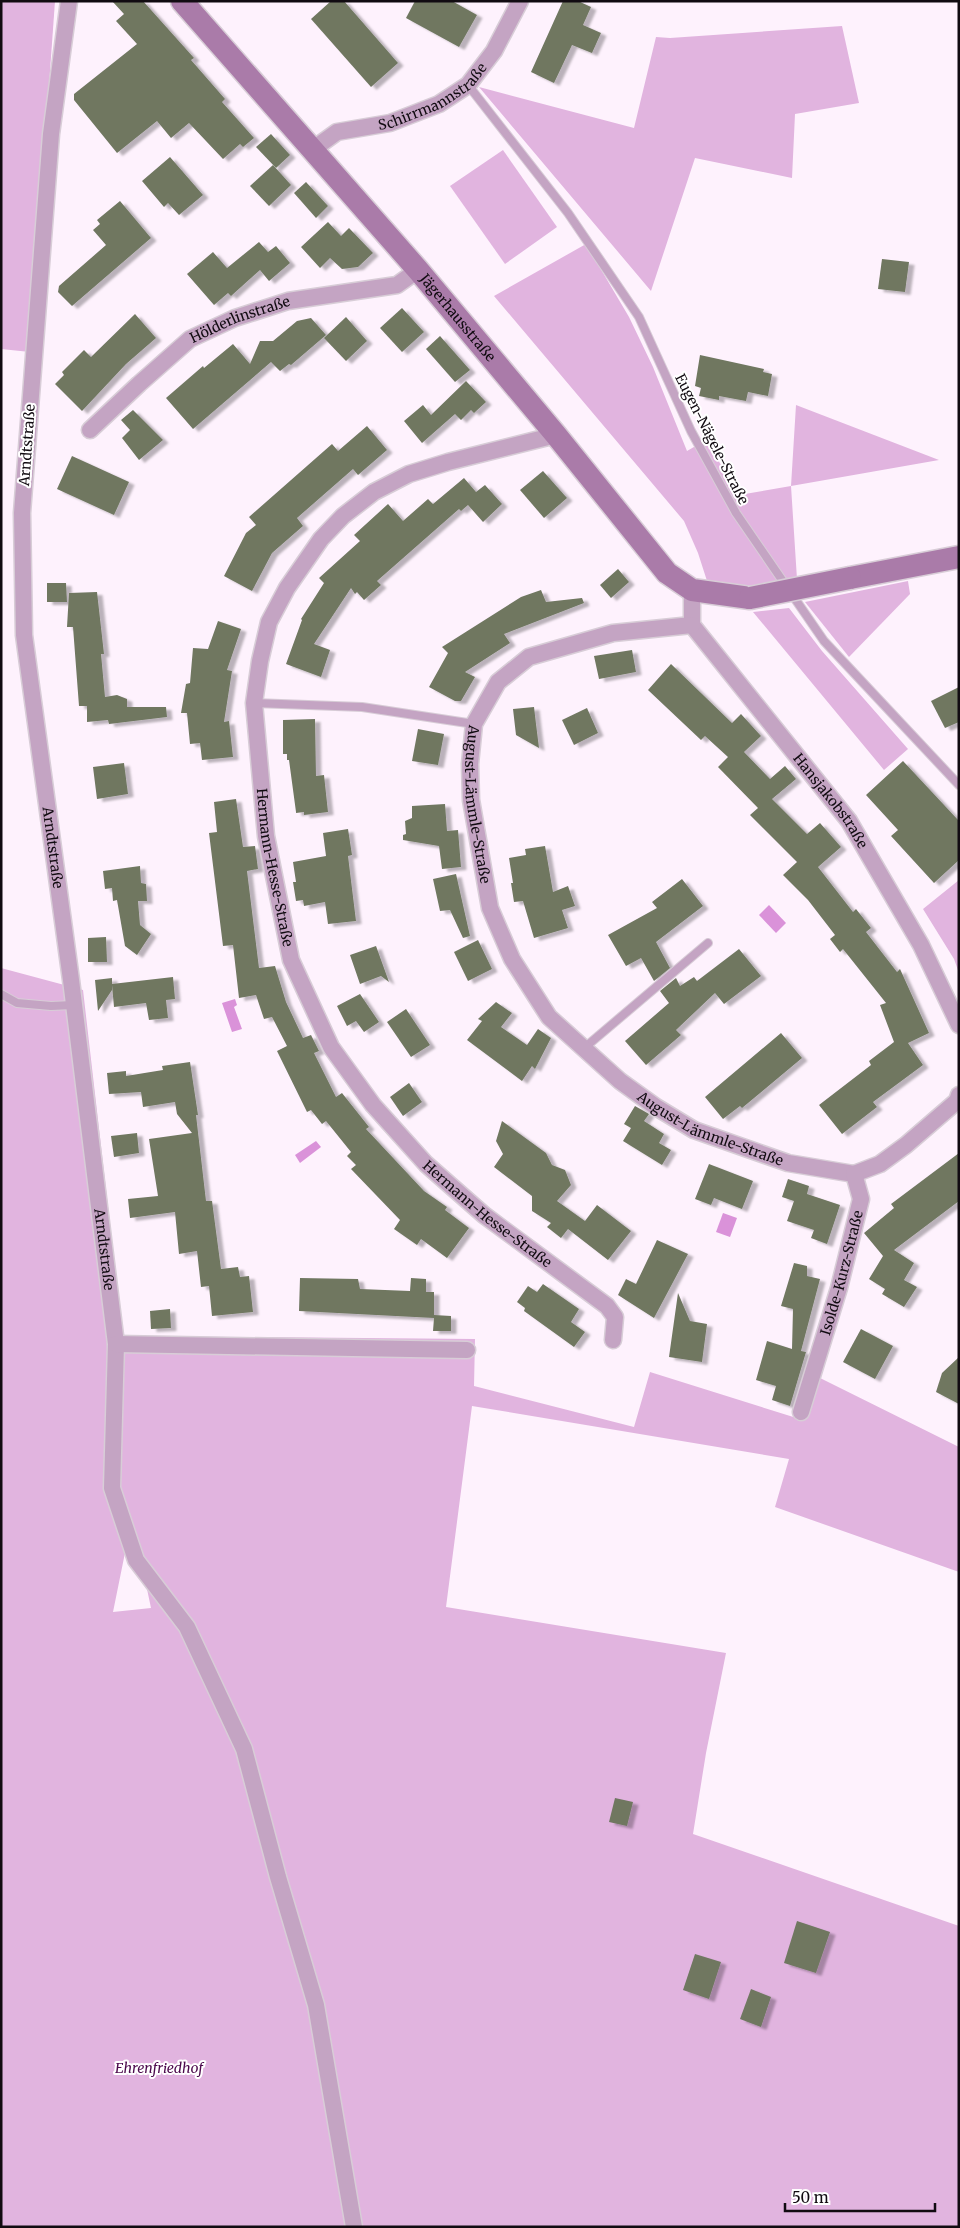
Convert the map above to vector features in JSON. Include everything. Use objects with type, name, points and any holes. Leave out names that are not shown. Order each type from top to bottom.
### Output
[{"type":"street","name":"Arndtstraße","points":[[69,1],[51,134],[22,513],[24,635],[116,1344],[112,1488],[136,1560],[187,1627],[244,1749],[278,1877],[316,2005],[354,2227]]},
{"type":"street","name":"Jägerhausstraße","points":[[182,1],[418,270],[667,573],[692,590],[750,598],[959,557]]},
{"type":"street","name":"Schirrmannstraße","points":[[312,150],[338,132],[390,123],[439,104],[468,85],[494,51],[520,1]]},
{"type":"street","name":"Hölderlinstraße","points":[[90,430],[190,339],[235,318],[288,301],[398,285],[418,270]]},
{"type":"street","name":"Hermann-Hesse-Straße","points":[[556,436],[448,462],[410,474],[374,492],[343,516],[321,539],[287,588],[269,622],[260,661],[254,703],[266,836],[291,960],[330,1047],[373,1105],[426,1164],[484,1215],[607,1306],[615,1317],[613,1340]]},
{"type":"street","points":[[692,590],[692,625]]},
{"type":"street","name":"August-Lämmle-Straße","points":[[692,625],[613,633],[529,657],[498,682],[474,724],[470,764],[471,800],[490,908],[512,959],[549,1017],[620,1081],[656,1107],[694,1130],[788,1164],[854,1174]]},
{"type":"street","name":"Hansjakobstraße","points":[[692,625],[848,821],[922,945],[959,1025]]},
{"type":"street","points":[[854,1174],[880,1164],[906,1145],[956,1101],[959,1095]]},
{"type":"street","name":"Isolde-Kurz-Straße","points":[[801,1412],[862,1199],[854,1174]]},
{"type":"street","points":[[116,1344],[467,1350]]},
{"type":"lane","name":"Eugen-Nägele-Straße","points":[[468,85],[568,213],[638,317],[691,431],[736,514],[824,641],[959,785]]},
{"type":"lane","points":[[254,703],[362,707],[474,724]]},
{"type":"lane","points":[[583,1049],[708,943]]},
{"type":"lane","points":[[1,994],[16,1003],[51,1006],[73,1005]]},
{"type":"green space","points":[[1,1],[55,1],[30,352],[1,349]]},
{"type":"green space","points":[[842,26],[859,103],[795,114],[792,178],[695,158],[651,291],[479,87],[634,128],[656,37],[670,38]]},
{"type":"green space","points":[[503,150],[557,227],[505,264],[450,186]]},
{"type":"green space","points":[[586,244],[629,317],[653,367],[687,451],[706,440],[739,495],[791,486],[797,579],[754,589],[708,584],[698,553],[684,521],[494,296]]},
{"type":"green space","points":[[796,405],[939,460],[791,486]]},
{"type":"green space","points":[[908,581],[910,594],[849,657],[805,602]]},
{"type":"green space","points":[[789,608],[822,651],[908,749],[884,770],[753,612]]},
{"type":"green space","points":[[959,880],[959,973],[954,959],[923,909]]},
{"type":"green space","name":"Ehrenfriedhof","points":[[1,968],[83,990],[123,1336],[475,1339],[474,1386],[634,1427],[650,1372],[803,1420],[816,1376],[959,1447],[959,1572],[775,1507],[789,1459],[472,1406],[446,1607],[726,1653],[706,1753],[693,1834],[959,1926],[959,2227],[1,2227]],"holes":[[[128,1538],[143,1570],[151,1608],[113,1612]]]},
{"type":"shaded area","points":[[769,905],[786,923],[776,933],[759,915]]},
{"type":"shaded area","points":[[235,999],[237,1005],[234,1007],[242,1029],[232,1032],[222,1003]]},
{"type":"shaded area","points":[[316,1141],[321,1147],[300,1163],[295,1155]]},
{"type":"shaded area","points":[[723,1213],[737,1218],[730,1237],[716,1232]]},
{"type":"building","points":[[112,1],[143,1],[194,58],[191,60],[225,99],[222,102],[254,138],[243,147],[240,144],[223,159],[189,123],[171,138],[157,121],[117,153],[74,100],[74,94],[137,44],[116,21],[124,14]]},
{"type":"building","points":[[331,1],[344,1],[398,63],[371,87],[311,19]]},
{"type":"building","points":[[415,1],[452,1],[477,15],[459,47],[406,18]]},
{"type":"building","points":[[563,1],[578,1],[591,7],[583,25],[601,33],[592,53],[572,45],[554,83],[531,72]]},
{"type":"building","points":[[271,134],[290,155],[276,168],[256,147]]},
{"type":"building","points":[[170,157],[203,195],[179,215],[168,203],[164,207],[142,181]]},
{"type":"building","points":[[273,165],[291,185],[269,206],[250,186]]},
{"type":"building","points":[[306,182],[328,206],[316,218],[294,193]]},
{"type":"building","points":[[120,201],[151,238],[72,306],[58,292],[59,286],[106,245],[93,230],[100,224],[97,220]]},
{"type":"building","points":[[328,222],[341,236],[349,228],[373,253],[358,267],[342,269],[330,258],[320,268],[301,247]]},
{"type":"building","points":[[259,242],[268,252],[276,246],[290,263],[269,281],[260,270],[231,296],[228,293],[214,305],[187,274],[213,252],[227,268]]},
{"type":"building","points":[[882,259],[909,262],[905,292],[878,289]]},
{"type":"building","points":[[402,308],[424,332],[402,352],[380,328]]},
{"type":"building","points":[[135,314],[156,338],[126,364],[82,411],[55,384],[64,375],[62,372],[84,350],[91,357]]},
{"type":"building","points":[[346,317],[367,341],[346,361],[324,338]]},
{"type":"building","points":[[311,318],[326,335],[291,365],[289,364],[280,371],[271,362],[193,429],[166,398],[203,366],[204,368],[233,344],[250,364],[260,341],[273,341],[297,321]]},
{"type":"building","points":[[440,336],[470,370],[455,382],[426,349]]},
{"type":"building","points":[[700,355],[764,369],[763,372],[772,374],[768,396],[748,392],[746,401],[719,396],[719,400],[699,396],[701,388],[695,386]]},
{"type":"building","points":[[466,381],[486,402],[474,413],[471,410],[461,420],[455,414],[422,443],[404,421],[423,405],[431,415]]},
{"type":"building","points":[[133,410],[163,440],[139,460],[122,438],[130,430],[121,420]]},
{"type":"building","points":[[367,426],[387,450],[358,475],[353,469],[297,518],[303,526],[272,553],[252,591],[224,576],[246,533],[256,525],[249,517],[332,444],[338,451]]},
{"type":"building","points":[[72,456],[129,482],[114,515],[57,489]]},
{"type":"building","points":[[543,471],[567,498],[544,518],[520,490]]},
{"type":"building","points":[[464,478],[476,492],[485,485],[502,504],[483,522],[468,505],[461,511],[459,509],[377,581],[381,585],[364,600],[357,592],[355,594],[351,588],[314,644],[330,650],[321,677],[286,664],[301,619],[324,583],[319,578],[360,541],[354,535],[388,504],[403,521],[428,499],[433,504]]},
{"type":"building","points":[[618,569],[629,582],[611,598],[600,585]]},
{"type":"building","points":[[47,583],[66,583],[67,602],[47,602]]},
{"type":"building","points":[[541,590],[546,602],[582,598],[584,603],[504,634],[510,643],[465,672],[475,677],[461,701],[455,701],[429,687],[448,653],[442,647],[521,597]]},
{"type":"building","points":[[97,592],[104,654],[101,654],[105,697],[117,695],[127,699],[127,707],[166,707],[167,717],[109,724],[108,720],[87,722],[87,706],[79,706],[73,627],[67,627],[69,593]]},
{"type":"building","points":[[218,621],[241,629],[227,670],[232,671],[224,722],[229,721],[233,757],[202,760],[200,743],[190,744],[187,713],[181,713],[186,684],[190,683],[193,648],[208,649]]},
{"type":"building","points":[[632,650],[636,672],[599,679],[594,656]]},
{"type":"building","points":[[671,664],[732,723],[741,714],[761,736],[744,752],[770,779],[785,766],[796,779],[772,799],[807,834],[820,823],[841,847],[818,867],[853,912],[856,909],[871,928],[866,932],[897,972],[900,969],[929,1033],[908,1043],[923,1065],[873,1102],[877,1107],[842,1134],[819,1105],[871,1065],[869,1061],[894,1042],[880,1005],[886,1003],[843,949],[840,952],[830,939],[835,935],[808,900],[783,875],[797,862],[750,815],[758,808],[718,767],[728,757],[705,736],[701,740],[648,690]]},
{"type":"building","points":[[959,687],[959,722],[945,728],[931,701]]},
{"type":"building","points":[[534,707],[539,748],[516,735],[513,709]]},
{"type":"building","points":[[587,708],[598,733],[574,745],[562,720]]},
{"type":"building","points":[[315,719],[316,776],[324,775],[328,812],[304,815],[304,812],[296,813],[289,760],[287,760],[287,754],[283,754],[283,720]]},
{"type":"building","points":[[418,729],[444,734],[438,765],[412,761]]},
{"type":"building","points":[[903,761],[959,821],[959,860],[934,883],[891,836],[898,830],[866,795]]},
{"type":"building","points":[[124,763],[128,794],[97,799],[93,767]]},
{"type":"building","points":[[236,799],[243,847],[255,846],[258,869],[247,871],[259,968],[275,966],[286,1002],[303,1038],[311,1035],[319,1051],[314,1053],[336,1097],[342,1093],[369,1127],[366,1129],[424,1191],[447,1207],[445,1210],[469,1228],[447,1258],[421,1239],[417,1245],[394,1229],[400,1220],[351,1169],[356,1165],[347,1156],[351,1152],[326,1121],[322,1124],[311,1110],[307,1112],[277,1051],[287,1046],[272,1017],[264,1019],[256,995],[239,998],[233,945],[223,946],[209,833],[217,832],[214,802]]},
{"type":"building","points":[[445,804],[447,831],[458,830],[461,867],[442,869],[439,846],[403,840],[403,835],[406,834],[405,821],[412,818],[412,806]]},
{"type":"building","points":[[348,829],[352,855],[348,856],[356,921],[328,924],[325,902],[304,906],[303,900],[296,901],[293,882],[296,882],[293,862],[326,856],[323,833]]},
{"type":"building","points":[[545,846],[553,892],[568,886],[575,906],[562,910],[568,928],[534,938],[523,901],[514,902],[509,858],[526,855],[525,849]]},
{"type":"building","points":[[140,866],[141,883],[146,884],[147,901],[138,901],[140,925],[151,934],[137,955],[125,946],[117,900],[113,901],[112,888],[105,889],[103,871]]},
{"type":"building","points":[[456,874],[470,936],[463,938],[450,910],[440,911],[433,879]]},
{"type":"building","points":[[682,879],[703,906],[656,942],[670,968],[654,981],[641,958],[626,966],[608,935],[657,908],[652,902]]},
{"type":"building","points":[[106,937],[107,962],[88,962],[88,938]]},
{"type":"building","points":[[478,940],[492,969],[468,981],[454,952]]},
{"type":"building","points":[[376,946],[389,982],[381,976],[360,984],[350,955]]},
{"type":"building","points":[[739,949],[761,976],[724,1004],[715,993],[676,1030],[681,1035],[646,1065],[625,1041],[669,1003],[660,991],[676,978],[680,986],[694,977],[697,981]]},
{"type":"building","points":[[173,977],[175,999],[166,1000],[168,1018],[149,1020],[146,1003],[114,1007],[112,985],[112,990],[98,1011],[95,980],[112,978],[112,984]]},
{"type":"building","points":[[360,994],[379,1022],[364,1032],[356,1021],[347,1026],[337,1006]]},
{"type":"building","points":[[496,1002],[512,1013],[501,1027],[527,1045],[538,1029],[551,1038],[535,1069],[532,1066],[522,1081],[467,1040],[482,1021],[478,1019]]},
{"type":"building","points":[[406,1009],[430,1045],[411,1057],[387,1022]]},
{"type":"building","points":[[781,1033],[802,1058],[742,1108],[740,1106],[723,1119],[705,1097]]},
{"type":"building","points":[[190,1062],[198,1115],[196,1115],[206,1201],[212,1201],[221,1269],[238,1267],[240,1277],[249,1276],[253,1312],[212,1316],[209,1286],[201,1287],[197,1251],[179,1254],[175,1212],[130,1218],[128,1199],[158,1196],[149,1139],[192,1133],[177,1114],[175,1102],[143,1107],[141,1092],[109,1094],[107,1073],[126,1071],[126,1076],[163,1070],[162,1066]]},
{"type":"building","points":[[409,1083],[422,1102],[403,1116],[390,1097]]},
{"type":"building","points":[[635,1106],[649,1114],[644,1121],[664,1134],[659,1143],[671,1150],[662,1165],[623,1141],[631,1128],[624,1124]]},
{"type":"building","points":[[502,1121],[546,1153],[552,1165],[565,1170],[571,1185],[557,1201],[585,1221],[597,1205],[631,1231],[608,1260],[568,1229],[561,1238],[547,1227],[551,1223],[532,1211],[532,1196],[494,1167],[503,1154],[496,1141]]},
{"type":"building","points":[[137,1133],[139,1153],[114,1157],[111,1136]]},
{"type":"building","points":[[959,1153],[959,1201],[894,1250],[914,1263],[904,1280],[917,1287],[904,1307],[882,1294],[885,1289],[869,1279],[883,1256],[864,1233],[894,1208],[891,1204]]},
{"type":"building","points":[[709,1164],[753,1181],[742,1209],[714,1198],[711,1205],[695,1199]]},
{"type":"building","points":[[788,1179],[809,1186],[807,1194],[840,1205],[827,1244],[811,1238],[814,1230],[787,1221],[794,1201],[782,1197]]},
{"type":"building","points":[[657,1240],[688,1254],[654,1318],[618,1295],[626,1279],[636,1284]]},
{"type":"building","points":[[794,1263],[807,1266],[807,1276],[820,1279],[801,1351],[806,1352],[790,1406],[772,1400],[776,1386],[756,1380],[767,1341],[792,1349],[793,1309],[781,1306]]},
{"type":"building","points":[[300,1278],[358,1279],[360,1289],[410,1291],[411,1278],[426,1279],[426,1292],[434,1292],[434,1315],[451,1316],[451,1331],[433,1331],[434,1318],[299,1311]]},
{"type":"building","points":[[543,1284],[579,1309],[571,1322],[585,1332],[574,1347],[524,1311],[525,1308],[517,1302],[528,1286],[537,1292]]},
{"type":"building","points":[[678,1293],[690,1321],[707,1324],[702,1362],[669,1357]]},
{"type":"building","points":[[170,1309],[171,1328],[151,1329],[150,1311]]},
{"type":"building","points":[[861,1329],[893,1346],[875,1379],[843,1362]]},
{"type":"building","points":[[959,1357],[959,1404],[936,1392],[942,1373]]},
{"type":"building","points":[[615,1798],[633,1802],[627,1826],[609,1822]]},
{"type":"building","points":[[797,1921],[830,1932],[816,1973],[784,1963]]},
{"type":"building","points":[[695,1954],[721,1962],[709,1999],[683,1990]]},
{"type":"building","points":[[751,1989],[771,1997],[761,2027],[740,2019]]}]
